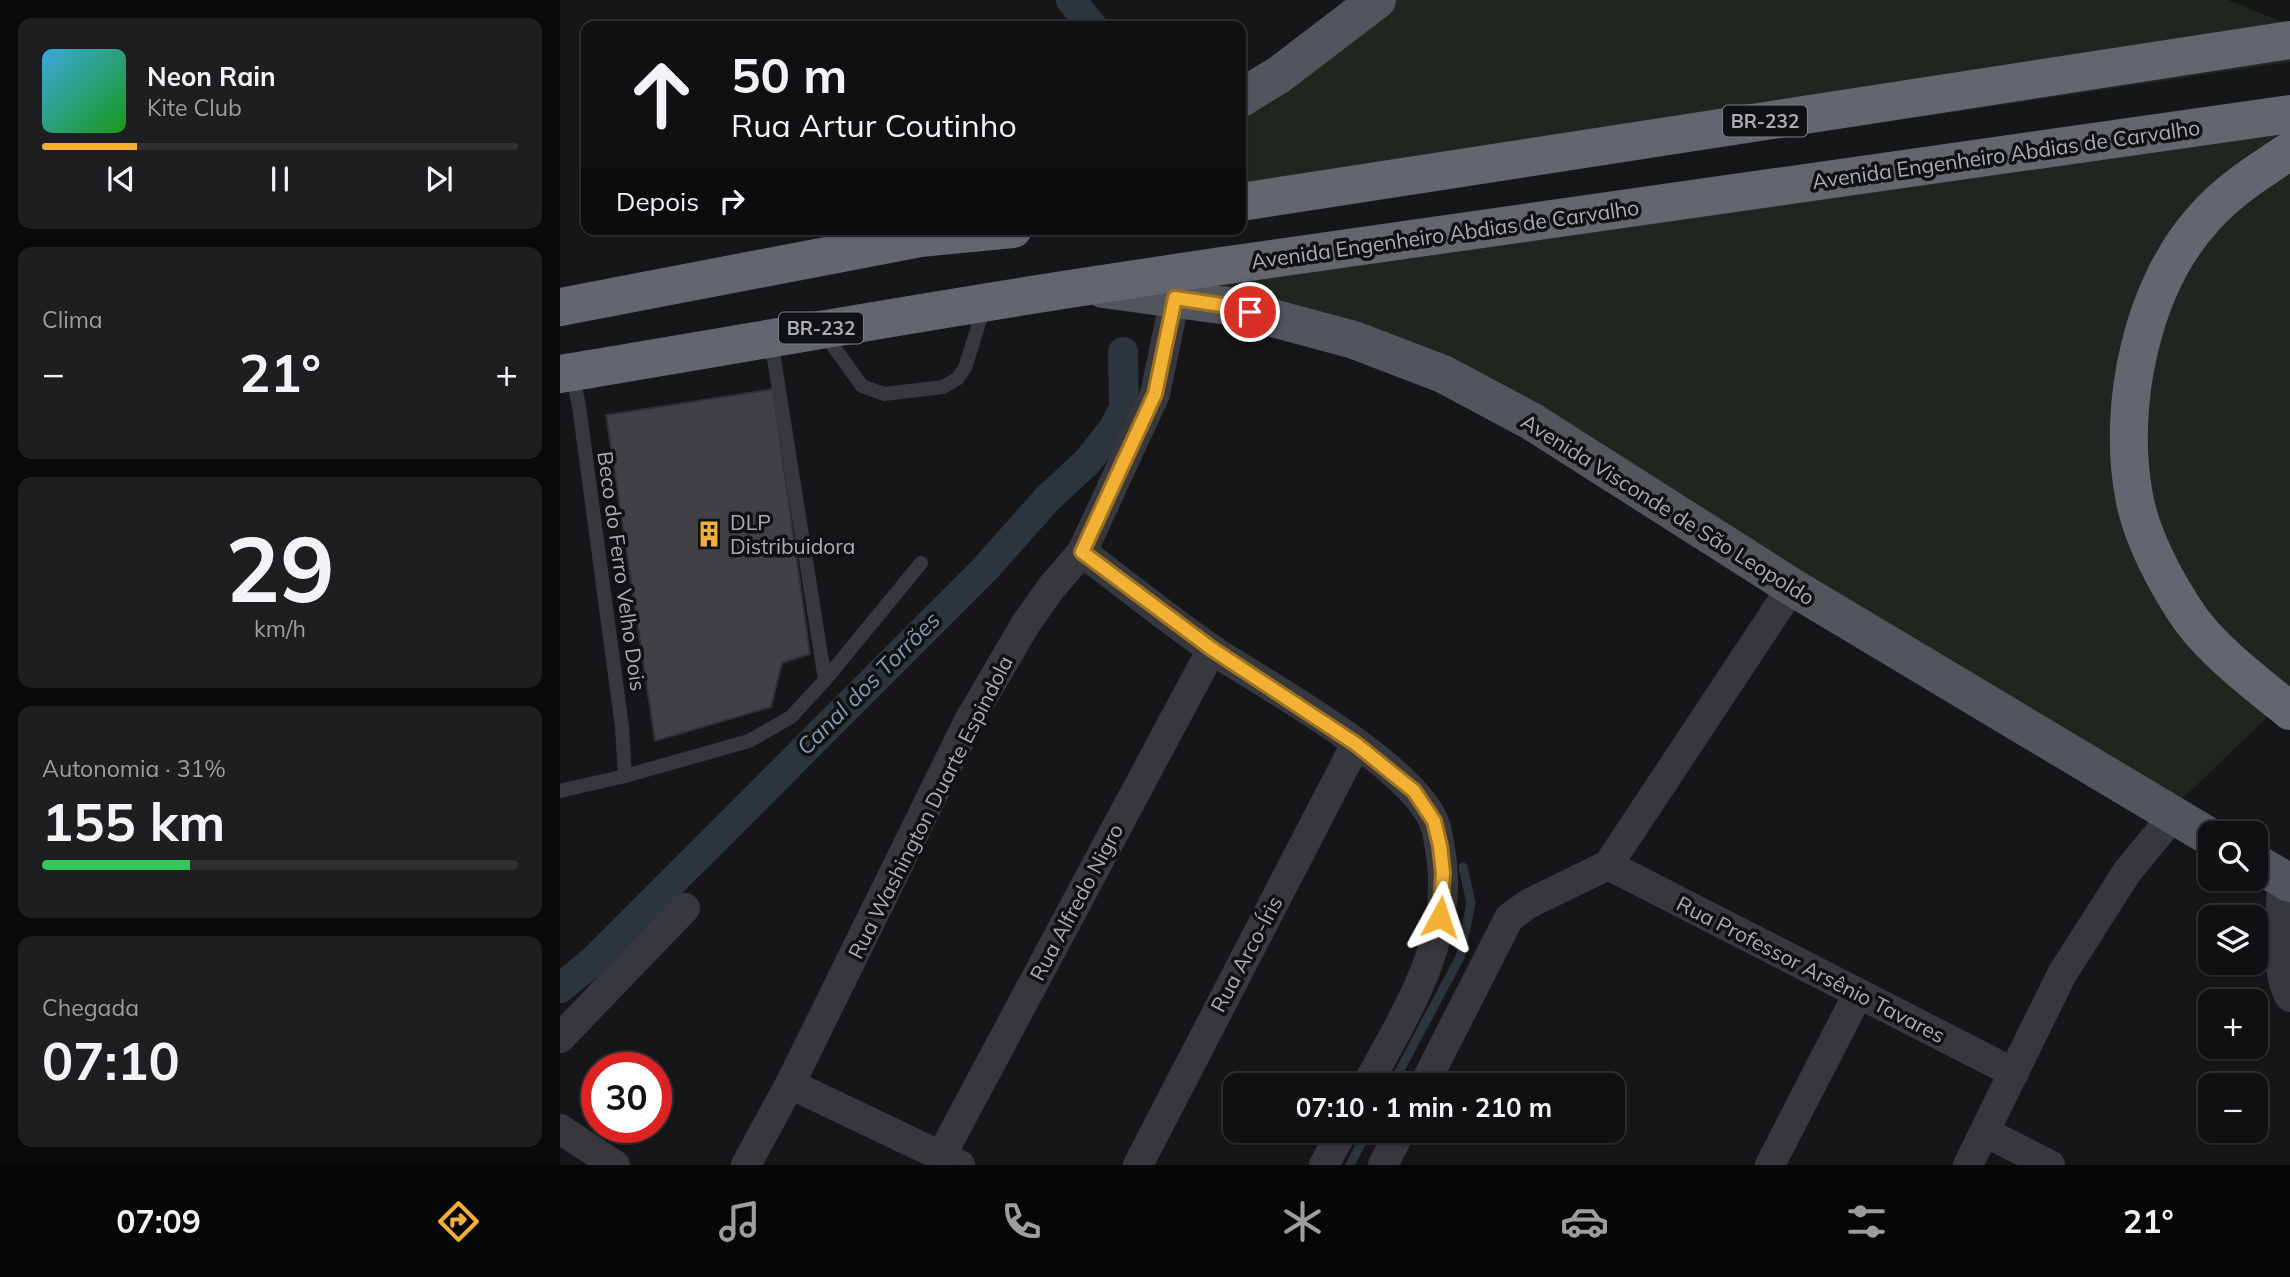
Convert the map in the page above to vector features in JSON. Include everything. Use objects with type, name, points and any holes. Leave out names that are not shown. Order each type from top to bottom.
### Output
[{"type":"highway","name":"BR-232","points":[[1246,201],[2290,40]]},
{"type":"highway","name":"Avenida Engenheiro Abdias de Carvalho","points":[[566,373],[771,339],[820,328],[1429,235],[2290,114]]},
{"type":"highway","points":[[2290,151],[2249,178],[2206,215],[2173,263],[2154,303],[2141,340],[2132,388],[2130,438],[2134,497],[2141,524],[2177,597],[2194,623],[2221,651],[2290,711]]},
{"type":"highway","points":[[560,307],[928,235]]},
{"type":"main road","points":[[1246,95],[1280,74],[1377,0]]},
{"type":"main road","name":"Avenida Visconde de São Leopoldo","points":[[1083,287],[1228,306],[1354,340],[1443,374],[1531,421],[1792,587],[2198,830]]},
{"type":"street","name":"Rua Washington Duarte Espindola","points":[[746,1165],[790,1084],[970,719],[1025,625],[1051,588],[1082,552],[1155,394],[1175,298]]},
{"type":"street","points":[[1082,552],[1212,649],[1356,744],[1414,791],[1434,821],[1443,873],[1441,912],[1430,964],[1373,1073]]},
{"type":"street","points":[[1430,1073],[1509,918],[1528,904],[1608,865],[1792,587]]},
{"type":"street","name":"Rua Alfredo Nigro","points":[[951,1160],[1212,649]]},
{"type":"street","name":"Rua Arco-Íris","points":[[1138,1165],[1356,744]]},
{"type":"street","points":[[1968,1165],[2062,974],[2127,872],[2173,816]]},
{"type":"street","name":"Rua Professor Arsênio Tavares","points":[[1608,865],[2014,1073]]},
{"type":"street","points":[[2276,875],[2281,969],[2290,997]]},
{"type":"street","points":[[560,1038],[685,908]]},
{"type":"street","points":[[1770,1165],[1858,994]]},
{"type":"street","points":[[790,1084],[951,1160]]},
{"type":"street","points":[[560,1129],[615,1165]]},
{"type":"street","points":[[1985,1132],[2050,1165]]},
{"type":"street","points":[[1324,1165],[1336,1143]]},
{"type":"street","points":[[1383,1165],[1394,1143]]},
{"type":"lane","points":[[820,328],[862,386],[884,394],[943,387],[957,379],[965,368],[985,303]]},
{"type":"lane","points":[[771,339],[825,681]]},
{"type":"lane","name":"Beco do Ferro Velho Dois","points":[[566,373],[579,406],[622,727],[625,776]]},
{"type":"lane","points":[[560,791],[625,776],[749,741],[791,717],[825,681],[921,563]]},
{"type":"shaded area","points":[[1395,0],[2228,0],[2290,25],[2290,62],[1767,140],[1246,209],[1246,110]]},
{"type":"shaded area","points":[[2290,130],[2290,715],[2278,707],[2180,801],[1533,417],[1372,359],[1121,288]]},
{"type":"building","name":"DLP Distribuidora","points":[[773,389],[810,654],[782,663],[771,707],[655,741],[606,415]]},
{"type":"waterway","points":[[1071,0],[1088,21]]},
{"type":"waterway","name":"Canal dos Torrões","points":[[560,988],[592,962],[985,569],[1048,498],[1087,462],[1114,428],[1124,408],[1123,352]]},
{"type":"waterway","points":[[1398,1073],[1460,957],[1471,903],[1463,867]]},
{"type":"waterway","points":[[1350,1165],[1361,1143]]},
{"type":"place","name":"DLP Distribuidora","points":[[709,534]]},
{"type":"route","points":[[1250,312],[1175,298],[1155,394],[1082,552],[1212,649],[1356,744],[1414,791],[1434,821],[1440,846],[1443,873],[1440,917]]}]
